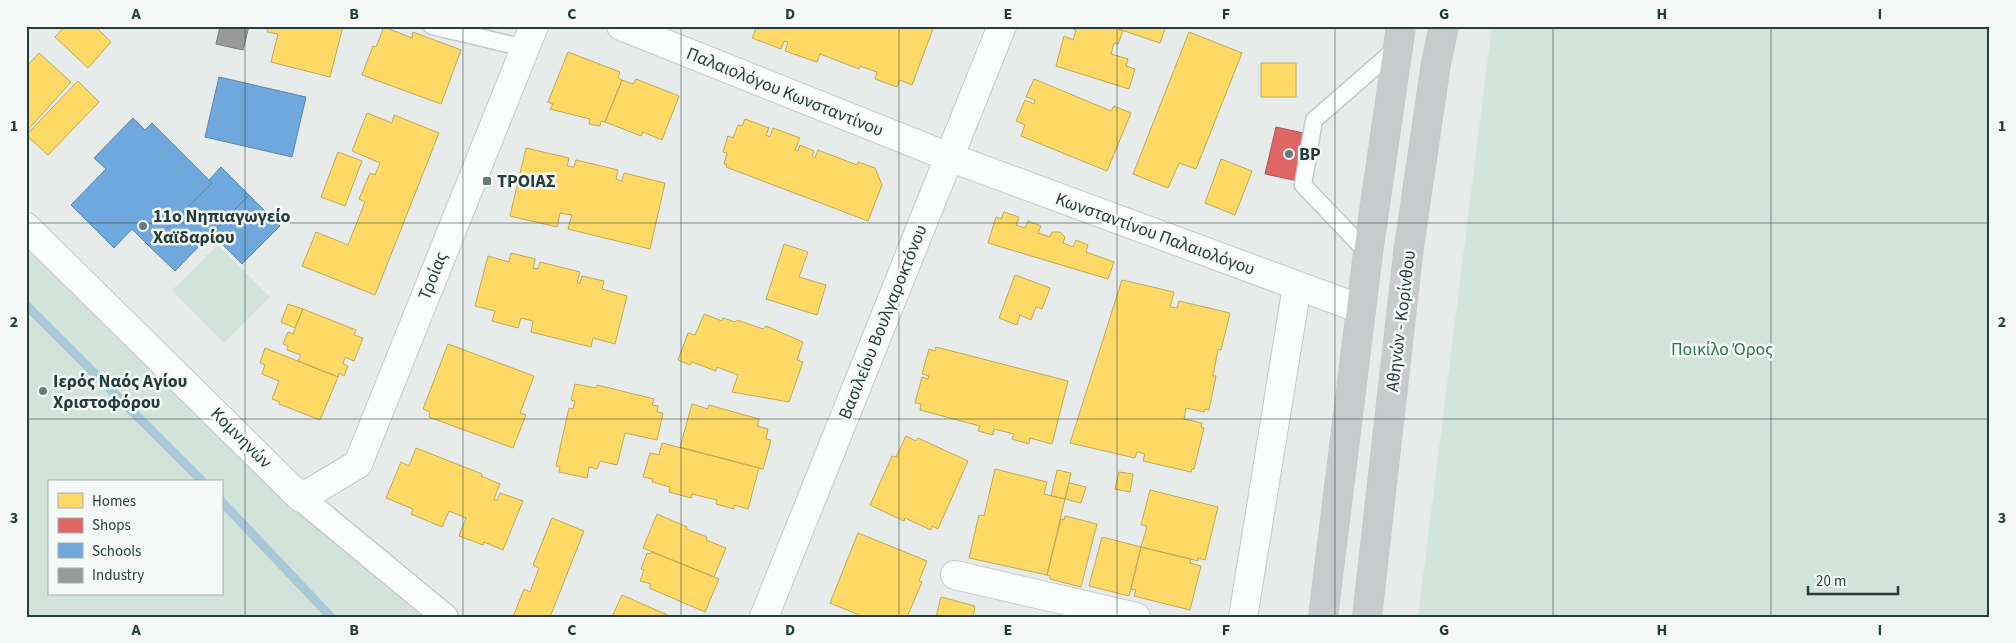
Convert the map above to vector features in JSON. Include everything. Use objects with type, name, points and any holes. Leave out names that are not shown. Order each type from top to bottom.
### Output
[{"type":"highway","name":"Αθηνών - Κορίνθου","points":[[1367,617],[1408,254],[1436,63],[1444,26]]},
{"type":"highway","points":[[1323,617],[1368,253],[1400,37]]},
{"type":"street","name":"Παλαιολόγου Κωνσταντίνου","points":[[621,26],[949,158]]},
{"type":"street","name":"Βασιλείου Βουλγαροκτόνου","points":[[764,617],[1002,26]]},
{"type":"street","name":"Τροίας","points":[[301,498],[358,464],[529,37]]},
{"type":"street","name":"Κωνσταντίνου Παλαιολόγου","points":[[949,158],[1361,309]]},
{"type":"street","name":"Κομνηνών","points":[[26,227],[301,498],[445,617]]},
{"type":"street","points":[[1243,617],[1297,286]]},
{"type":"street","points":[[955,575],[1136,617]]},
{"type":"lane","points":[[432,26],[529,37]]},
{"type":"lane","points":[[1368,253],[1303,185],[1314,120],[1400,37]]},
{"type":"green space","name":"Ποικίλο Όρος","points":[[1492,26],[1990,26],[1990,617],[1418,617]]},
{"type":"green space","points":[[218,245],[270,297],[224,343],[172,290]]},
{"type":"green space","points":[[26,247],[308,521],[422,617],[26,617]]},
{"type":"building: Homes","points":[[65,26],[95,26],[111,42],[88,68],[55,37]]},
{"type":"building: Homes","points":[[269,26],[343,26],[330,77],[271,62],[278,34],[267,32]]},
{"type":"building: Homes","points":[[757,26],[934,26],[912,85],[900,80],[897,87],[875,79],[877,72],[860,66],[859,69],[820,54],[817,62],[785,51],[788,42],[784,41],[781,49],[752,38]]},
{"type":"building: Homes","points":[[1074,26],[1110,26],[1123,31],[1118,44],[1114,43],[1111,54],[1128,59],[1126,66],[1135,69],[1129,89],[1056,66],[1064,36],[1073,40],[1076,30],[1073,29]]},
{"type":"building: Homes","points":[[1110,26],[1166,26],[1160,43]]},
{"type":"building: Homes","points":[[384,27],[412,38],[413,32],[461,50],[441,104],[362,75],[373,46],[376,47]]},
{"type":"building: Homes","points":[[1189,32],[1242,53],[1196,169],[1179,163],[1168,188],[1133,174]]},
{"type":"building: Homes","points":[[568,52],[620,72],[618,78],[622,80],[605,122],[601,121],[600,126],[589,124],[590,119],[550,109],[553,104],[548,102]]},
{"type":"building: Homes","points":[[39,53],[71,82],[26,132],[26,67]]},
{"type":"building: Homes","points":[[1261,63],[1296,63],[1296,97],[1261,97]]},
{"type":"building: Homes","points":[[636,79],[679,96],[662,140],[643,132],[641,136],[605,122],[622,80],[633,84]]},
{"type":"building: Homes","points":[[1034,79],[1111,111],[1114,106],[1131,113],[1107,171],[1021,136],[1025,125],[1016,121],[1025,100],[1034,104],[1035,100],[1026,97]]},
{"type":"building: Homes","points":[[78,81],[99,102],[48,155],[26,135]]},
{"type":"building: Homes","points":[[367,113],[392,123],[394,115],[439,133],[375,295],[302,266],[316,232],[348,245],[365,202],[359,199],[370,173],[375,175],[380,163],[352,151]]},
{"type":"building: Homes","points":[[745,119],[769,128],[766,135],[770,137],[773,128],[800,138],[795,150],[798,151],[800,145],[814,151],[812,156],[815,158],[818,150],[857,165],[858,162],[875,168],[882,185],[868,221],[726,167],[727,165],[724,164],[727,153],[723,152],[728,136],[733,138],[738,125],[742,126]]},
{"type":"building: Homes","points":[[526,148],[569,158],[567,166],[574,167],[576,160],[618,170],[616,179],[622,181],[624,173],[665,183],[650,249],[568,229],[572,215],[560,213],[557,227],[510,216]]},
{"type":"building: Homes","points":[[338,152],[362,161],[345,206],[321,197]]},
{"type":"building: Homes","points":[[1221,159],[1252,171],[1235,215],[1205,203]]},
{"type":"building: Homes","points":[[1004,212],[1019,217],[1016,225],[1025,228],[1028,221],[1041,226],[1038,233],[1050,237],[1052,232],[1060,232],[1065,237],[1063,243],[1073,247],[1076,240],[1088,245],[1086,252],[1114,262],[1108,279],[988,243],[996,217],[1001,219]]},
{"type":"building: Homes","points":[[784,244],[808,252],[799,277],[826,285],[817,315],[766,299]]},
{"type":"building: Homes","points":[[511,253],[535,259],[533,268],[538,269],[540,262],[580,272],[577,283],[580,283],[582,276],[604,281],[602,289],[627,296],[615,344],[593,338],[591,347],[531,332],[533,321],[521,318],[518,328],[492,321],[495,311],[475,306],[488,256],[509,262]]},
{"type":"building: Homes","points":[[1015,275],[1050,288],[1042,309],[1036,307],[1031,320],[1020,315],[1017,325],[999,318]]},
{"type":"building: Homes","points":[[1122,280],[1174,292],[1170,307],[1177,308],[1179,301],[1230,313],[1221,350],[1218,349],[1213,376],[1216,376],[1209,410],[1205,409],[1204,412],[1186,408],[1184,419],[1202,423],[1201,427],[1204,428],[1194,469],[1191,472],[1143,461],[1145,454],[1137,452],[1135,458],[1070,443]]},
{"type":"building: Homes","points":[[288,304],[303,309],[295,328],[281,322]]},
{"type":"building: Homes","points":[[303,309],[356,330],[354,335],[363,338],[354,361],[345,357],[343,364],[348,366],[344,376],[339,373],[338,377],[298,361],[301,355],[287,350],[288,346],[283,344],[288,332],[293,334]]},
{"type":"building: Homes","points":[[704,314],[722,321],[723,318],[735,322],[737,320],[763,329],[766,326],[803,342],[797,360],[803,362],[789,402],[732,392],[738,375],[717,367],[716,371],[692,362],[690,365],[678,360],[688,333],[695,335]]},
{"type":"building: Homes","points":[[448,344],[534,376],[520,413],[526,415],[513,448],[429,417],[430,412],[423,409]]},
{"type":"building: Homes","points":[[936,347],[1068,381],[1052,444],[1030,438],[1029,444],[1012,439],[1014,434],[994,429],[993,435],[978,431],[980,426],[920,410],[921,404],[915,403],[922,377],[928,379],[929,376],[922,374],[929,349],[935,351]]},
{"type":"building: Homes","points":[[265,348],[338,377],[320,420],[279,404],[280,402],[272,399],[279,381],[262,374],[265,365],[260,363]]},
{"type":"building: Homes","points":[[575,384],[596,388],[597,385],[654,399],[652,405],[658,406],[657,412],[663,413],[657,440],[625,433],[617,465],[600,461],[597,469],[589,467],[587,478],[559,472],[560,467],[556,466],[569,408],[573,409],[575,401],[571,400]]},
{"type":"building: Homes","points":[[692,404],[708,409],[709,405],[759,419],[757,426],[768,429],[766,439],[771,440],[763,469],[680,447]]},
{"type":"building: Homes","points":[[906,436],[916,441],[918,438],[968,461],[938,529],[932,526],[931,530],[905,518],[904,521],[870,505],[892,456],[896,457]]},
{"type":"building: Homes","points":[[662,443],[759,468],[748,509],[734,505],[734,509],[716,504],[717,500],[692,494],[691,498],[669,492],[670,487],[652,482],[653,479],[643,477],[650,453],[659,455]]},
{"type":"building: Homes","points":[[416,448],[482,474],[481,476],[500,484],[494,499],[497,501],[500,493],[523,501],[503,550],[484,542],[483,545],[459,536],[466,518],[449,511],[442,527],[411,514],[413,509],[386,498],[401,462],[409,466]]},
{"type":"building: Homes","points":[[995,469],[1047,482],[1044,494],[1065,499],[1047,575],[969,558],[979,515],[984,516]]},
{"type":"building: Homes","points":[[1057,470],[1071,473],[1065,499],[1051,496]]},
{"type":"building: Homes","points":[[1119,472],[1133,474],[1130,492],[1115,489]]},
{"type":"building: Homes","points":[[1069,483],[1086,487],[1081,503],[1065,499]]},
{"type":"building: Homes","points":[[1150,490],[1218,507],[1205,560],[1198,558],[1198,561],[1141,547],[1147,526],[1141,525]]},
{"type":"building: Homes","points":[[657,514],[687,527],[686,529],[707,537],[706,540],[726,548],[714,577],[643,548]]},
{"type":"building: Homes","points":[[1065,516],[1097,524],[1081,587],[1050,579],[1050,576],[1047,575],[1061,519],[1064,520]]},
{"type":"building: Homes","points":[[552,518],[584,531],[550,617],[513,617],[524,589],[530,592],[539,568],[533,565]]},
{"type":"building: Homes","points":[[858,533],[927,561],[919,581],[922,582],[907,617],[864,617],[830,603]]},
{"type":"building: Homes","points":[[1102,537],[1141,547],[1129,596],[1089,586]]},
{"type":"building: Homes","points":[[1141,547],[1191,559],[1190,563],[1201,566],[1190,610],[1134,596],[1136,590],[1131,589]]},
{"type":"building: Homes","points":[[652,552],[719,579],[705,612],[649,588],[651,584],[640,581],[644,570],[641,569],[647,553],[651,554]]},
{"type":"building: Homes","points":[[622,595],[672,617],[612,617]]},
{"type":"building: Homes","points":[[941,597],[975,606],[973,617],[936,617]]},
{"type":"building: Shops","points":[[1276,127],[1308,134],[1298,181],[1265,174]]},
{"type":"building: Schools","points":[[219,77],[306,97],[292,157],[205,137]]},
{"type":"building: Schools","points":[[133,118],[145,130],[152,123],[212,183],[149,246],[132,229],[114,248],[71,205],[106,169],[94,158]]},
{"type":"building: Schools","points":[[221,167],[249,195],[175,271],[149,246],[212,183],[209,180]]},
{"type":"building: Schools","points":[[249,195],[280,226],[242,264],[212,234]]},
{"type":"building: Industry","points":[[220,26],[249,26],[243,50],[216,44]]},
{"type":"waterway","points":[[26,305],[201,480]]},
{"type":"waterway","points":[[222,502],[331,617]]},
{"type":"place","name":"BP","points":[[1289,154]]},
{"type":"place","name":"ΤΡΟΙΑΣ","points":[[487,181]]},
{"type":"place","name":"11ο Νηπιαγωγείο Χαϊδαρίου","points":[[143,226]]},
{"type":"place","name":"Ιερός Ναός Αγίου Χριστοφόρου","points":[[43,391]]}]
